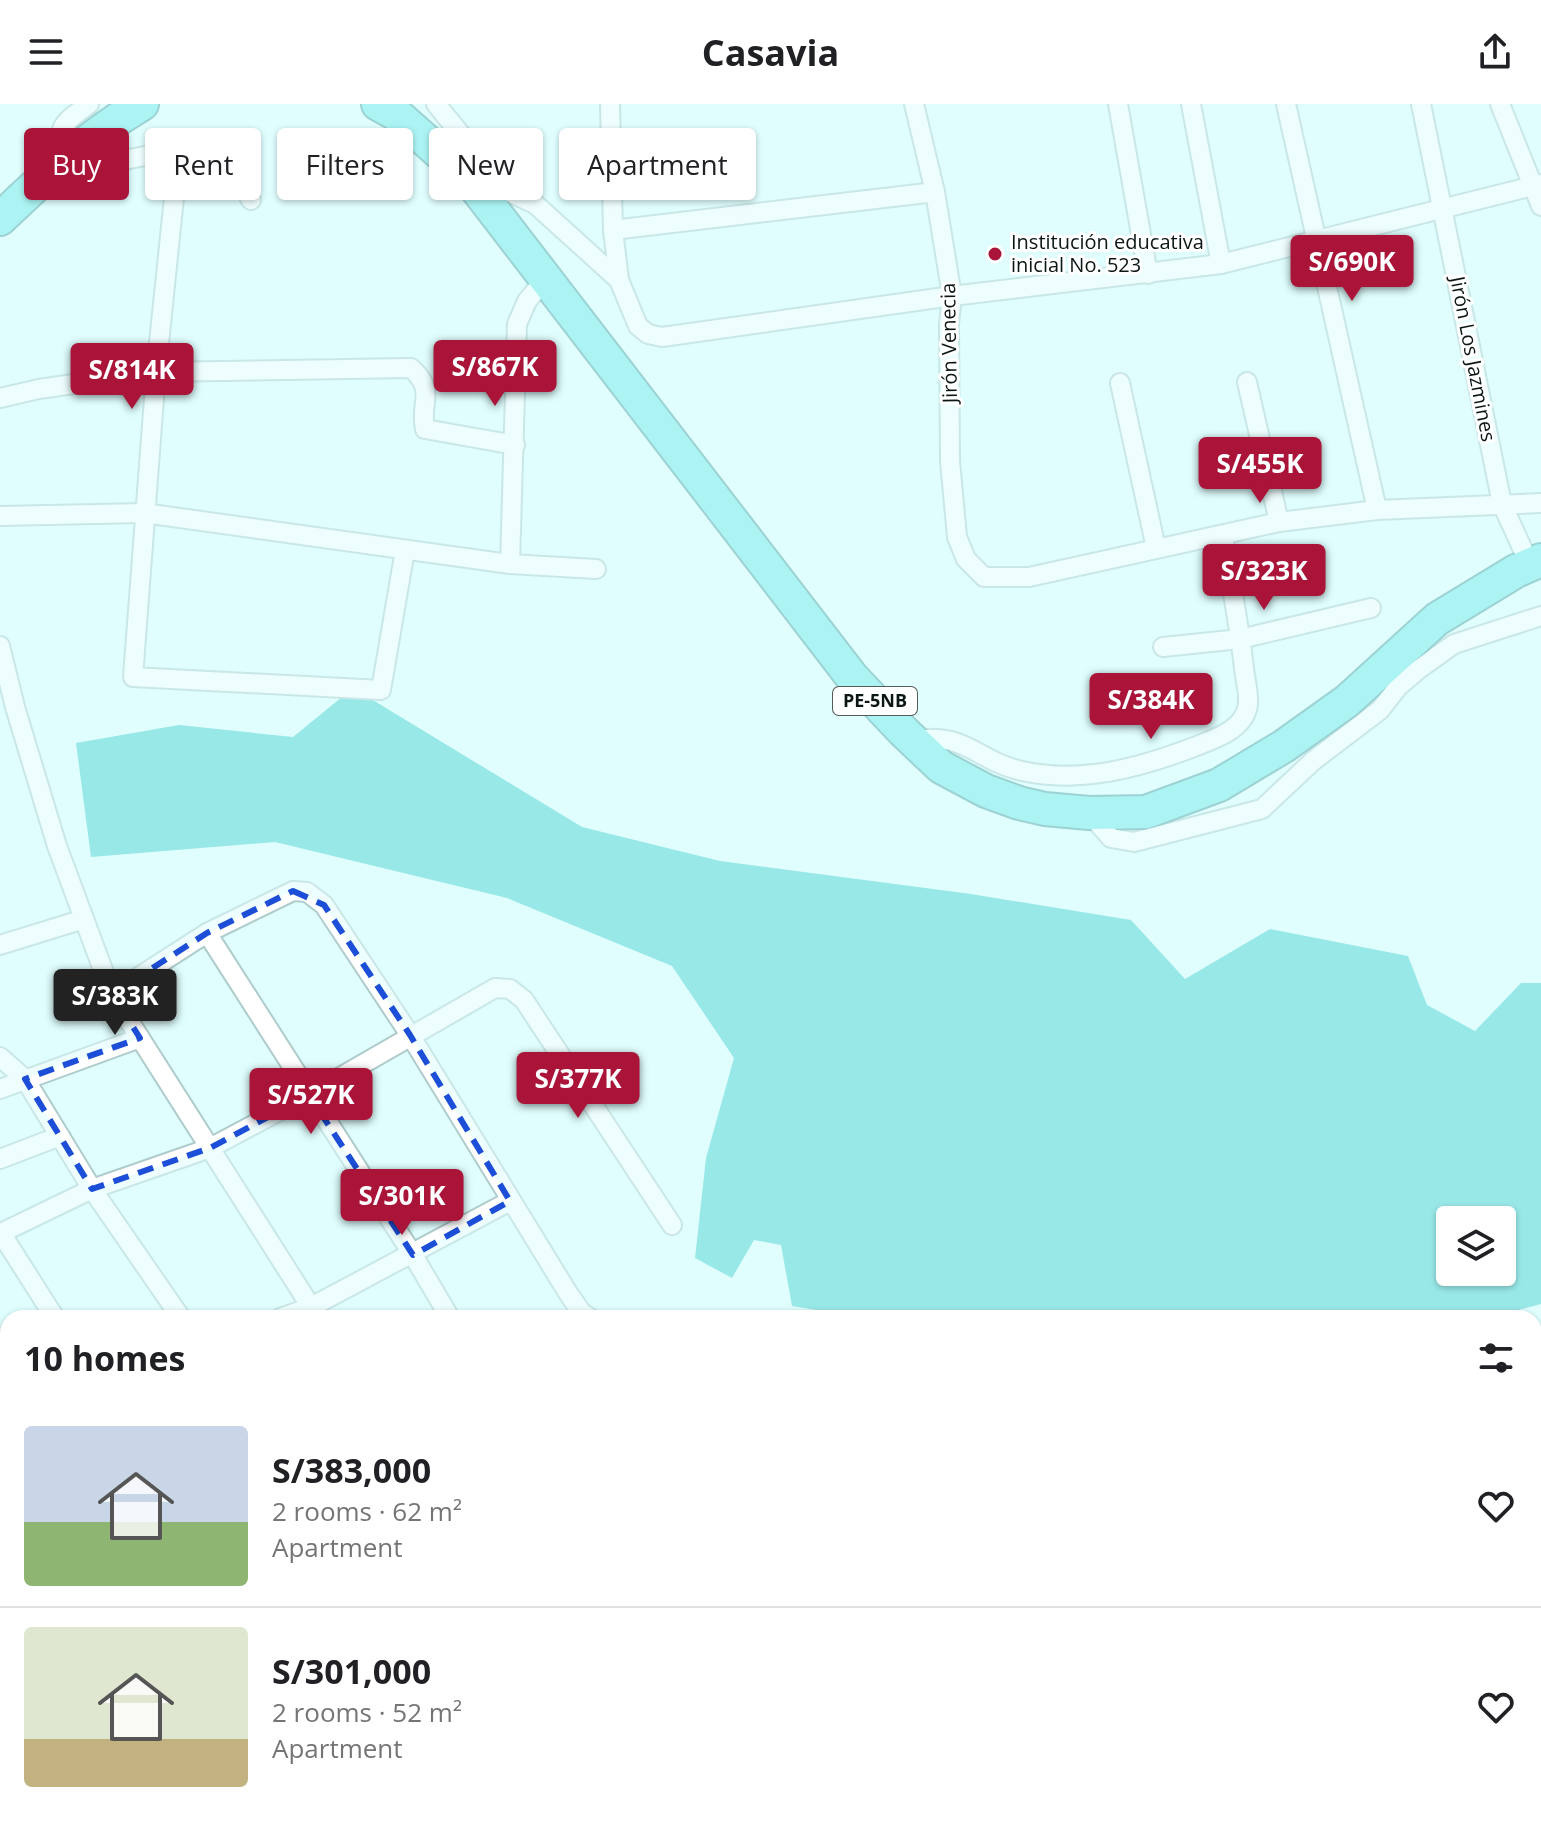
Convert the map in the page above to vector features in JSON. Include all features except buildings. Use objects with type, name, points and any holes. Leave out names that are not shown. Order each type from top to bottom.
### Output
[{"type":"highway","points":[[102,128],[142,104]]},
{"type":"highway","name":"PE-5NB","points":[[378,104],[396,114],[469,179],[852,677],[941,767],[986,791],[1045,809],[1089,813],[1146,812],[1219,785],[1284,746],[1347,701],[1437,619],[1535,562]]},
{"type":"highway","points":[[0,219],[24,196]]},
{"type":"street","points":[[62,128],[89,104]]},
{"type":"street","points":[[436,104],[507,191],[535,204],[619,280]]},
{"type":"street","points":[[610,104],[613,230],[619,280],[638,326],[648,334],[662,337],[952,296],[1221,264],[1536,186]]},
{"type":"street","name":"Jirón Venecia","points":[[914,104],[935,192],[952,296],[949,324],[950,461],[957,537],[966,559],[984,577],[1029,577],[1156,548]]},
{"type":"street","points":[[1118,104],[1148,274]]},
{"type":"street","points":[[1191,104],[1221,264]]},
{"type":"street","points":[[1286,104],[1377,510]]},
{"type":"street","name":"Jirón Los Jazmines","points":[[1421,104],[1502,504],[1535,562]]},
{"type":"street","points":[[1500,104],[1536,186],[1541,206]]},
{"type":"street","points":[[613,230],[935,192]]},
{"type":"street","points":[[174,200],[156,372],[133,677],[381,690],[405,550]]},
{"type":"street","points":[[510,564],[517,324],[527,301],[547,277]]},
{"type":"street","points":[[0,398],[39,389],[156,372],[411,368],[420,376],[427,391],[423,421],[425,429],[515,445]]},
{"type":"street","points":[[1247,382],[1279,522]]},
{"type":"street","points":[[1120,383],[1156,548],[1279,522],[1377,510],[1541,503]]},
{"type":"street","points":[[0,516],[144,513],[510,564],[596,569]]},
{"type":"street","points":[[914,741],[947,738],[1011,769],[1040,775],[1093,774],[1147,765],[1220,736],[1238,725],[1248,704],[1223,535]]},
{"type":"street","points":[[1163,647],[1240,639],[1371,608]]},
{"type":"street","points":[[1089,813],[1111,838],[1134,842],[1262,809],[1313,761],[1380,710],[1398,687],[1454,644],[1541,616]]},
{"type":"street","points":[[0,646],[57,846],[112,994],[314,1310]]},
{"type":"street","points":[[112,994],[207,933],[293,891],[307,892],[324,905],[410,1035],[580,1310]]},
{"type":"street","points":[[0,945],[84,919]]},
{"type":"street","points":[[207,933],[445,1310]]},
{"type":"street","points":[[50,1310],[1,1233],[92,1189],[210,1148],[495,988],[510,989],[524,1000],[672,1225]]},
{"type":"street","points":[[0,1089],[140,1038]]},
{"type":"street","points":[[0,1057],[25,1079],[92,1189],[175,1310]]},
{"type":"street","points":[[0,1159],[60,1136]]},
{"type":"street","points":[[318,1310],[510,1201]]},
{"type":"highlighted area","points":[[293,891],[324,905],[410,1035],[510,1201],[413,1255],[309,1095],[210,1148],[92,1189],[25,1079],[140,1038],[112,994],[207,933]]},
{"type":"shaded area","points":[[353,688],[582,827],[720,861],[971,894],[1131,920],[1185,979],[1270,929],[1408,956],[1427,1005],[1475,1031],[1521,983],[1541,983],[1541,1304],[1518,1310],[817,1310],[792,1306],[781,1245],[754,1240],[732,1278],[695,1258],[706,1158],[734,1058],[672,966],[507,898],[275,842],[91,857],[76,743],[179,725],[293,737]]},
{"type":"place","name":"Institución educativa inicial No. 523","points":[[995,254]]}]
